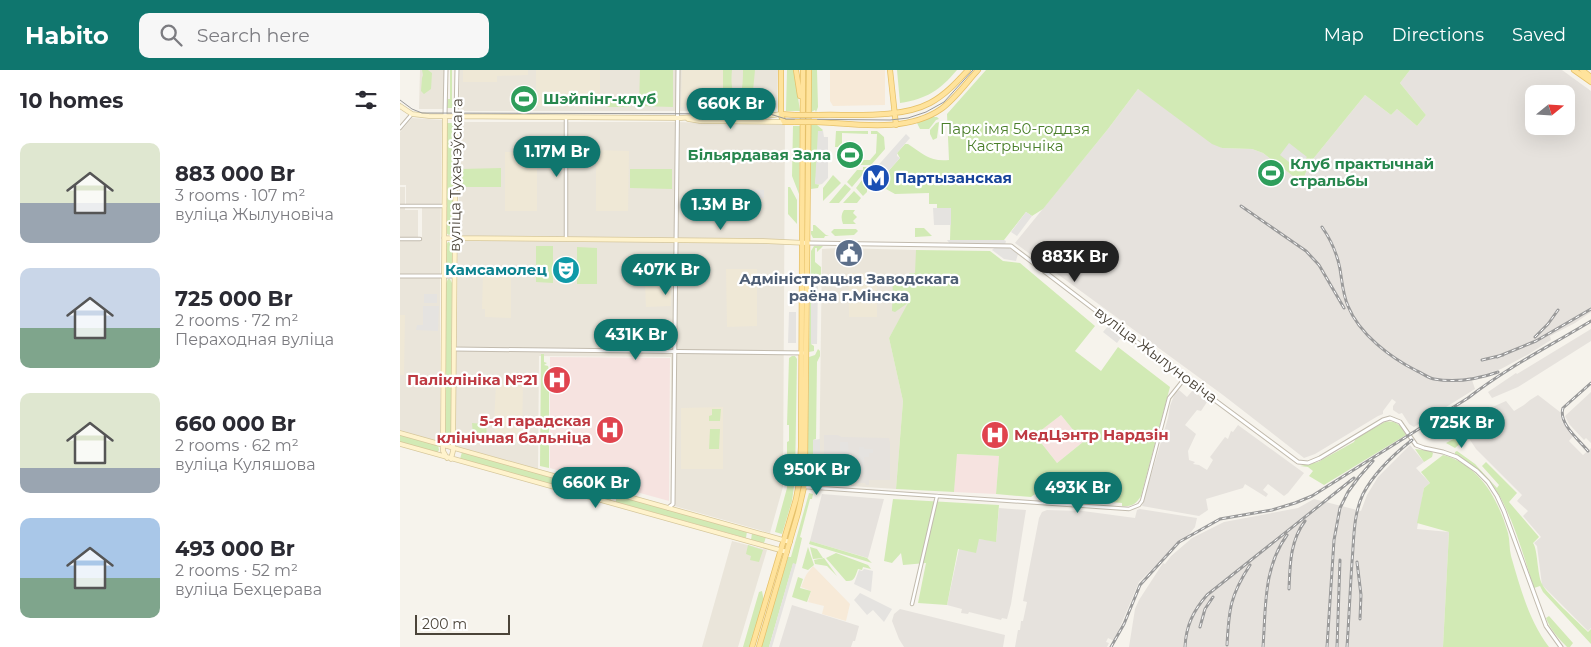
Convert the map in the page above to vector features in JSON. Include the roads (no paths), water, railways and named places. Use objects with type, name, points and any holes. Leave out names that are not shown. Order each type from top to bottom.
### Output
[{"type":"main road","points":[[782,70],[781,114],[784,122]]},
{"type":"main road","points":[[796,70],[803,109]]},
{"type":"main road","points":[[752,647],[784,551],[790,542],[804,487],[803,70]]},
{"type":"main road","points":[[804,243],[808,70]]},
{"type":"main road","points":[[890,70],[896,125]]},
{"type":"main road","points":[[400,106],[412,114],[445,116],[679,118],[699,116],[768,117],[781,114],[894,113],[913,110],[931,103],[948,92],[968,70]]},
{"type":"main road","points":[[679,118],[700,121],[823,122],[896,125],[939,111],[951,101],[978,70]]},
{"type":"main road","points":[[1574,70],[1591,82]]},
{"type":"main road","points":[[1582,70],[1591,77]]},
{"type":"main road","points":[[819,115],[823,122]]},
{"type":"main road","name":"вуліца Тухачэўскага","points":[[445,116],[443,445],[444,455],[449,459],[453,448],[456,116]]},
{"type":"main road","name":"вуліца Жылуновіча","points":[[444,238],[804,243]]},
{"type":"main road","points":[[759,647],[784,551],[784,540],[799,483],[804,353]]},
{"type":"main road","points":[[400,433],[790,542]]},
{"type":"main road","points":[[400,444],[784,551]]},
{"type":"main road","points":[[799,483],[804,487]]},
{"type":"main road","points":[[747,541],[750,531]]},
{"type":"street","name":"вуліца Тухачэўскага","points":[[445,116],[446,70]]},
{"type":"street","name":"вуліца Тухачэўскага","points":[[456,116],[457,70]]},
{"type":"street","points":[[668,508],[672,506],[673,502],[679,118],[678,70]]},
{"type":"street","points":[[400,128],[412,114]]},
{"type":"street","points":[[566,117],[566,239]]},
{"type":"street","points":[[400,206],[445,206]]},
{"type":"street","points":[[400,239],[420,239]]},
{"type":"street","name":"вуліца Жылуновіча","points":[[804,243],[1011,246],[1298,462],[1308,462],[1320,458],[1382,420],[1390,418],[1400,422],[1410,435],[1413,443],[1454,455],[1471,466],[1488,482],[1504,511],[1546,626],[1561,647]]},
{"type":"street","points":[[400,276],[454,276]]},
{"type":"street","points":[[454,349],[804,353]]},
{"type":"street","points":[[804,487],[1129,509],[1139,505],[1142,501],[1170,398],[1185,378]]},
{"type":"street","points":[[912,604],[937,496]]},
{"type":"tram line","points":[[400,100],[412,109],[422,113],[770,114],[786,119],[890,120],[908,118],[926,112],[944,102],[973,70]]},
{"type":"railway","points":[[1241,206],[1306,251],[1319,265],[1344,308]]},
{"type":"railway","points":[[1322,227],[1331,242],[1337,258],[1348,306],[1360,326],[1377,344],[1407,366],[1434,379],[1450,381],[1467,380],[1498,372]]},
{"type":"railway","points":[[1497,357],[1536,341],[1591,309]]},
{"type":"railway","points":[[1535,337],[1558,310]]},
{"type":"railway","points":[[1111,647],[1124,624],[1140,585],[1179,542],[1220,519],[1272,510],[1312,496],[1468,398],[1513,367],[1591,321]]},
{"type":"railway","points":[[1482,360],[1503,355]]},
{"type":"railway","points":[[1588,451],[1570,431],[1562,414],[1563,408],[1591,383]]},
{"type":"railway","points":[[1347,647],[1354,536],[1360,502],[1367,486],[1378,472],[1412,440]]},
{"type":"railway","points":[[1327,647],[1334,540],[1340,508],[1348,492],[1373,461]]},
{"type":"railway","points":[[1185,647],[1191,619],[1207,595],[1354,478]]},
{"type":"railway","points":[[1289,589],[1294,545],[1296,537],[1305,521]]},
{"type":"railway","points":[[1263,647],[1267,589],[1274,561],[1287,535]]},
{"type":"railway","points":[[1337,647],[1340,560]]},
{"type":"railway","points":[[1357,562],[1361,595],[1360,619]]},
{"type":"railway","points":[[1227,645],[1234,594],[1250,565]]},
{"type":"railway","points":[[1200,627],[1205,609],[1213,597]]},
{"type":"place","name":"Шэйпінг-клуб","points":[[524,99]]},
{"type":"place","name":"Більярдавая Зала","points":[[850,155]]},
{"type":"place","name":"Клуб практычнай стральбы","points":[[1271,173]]},
{"type":"place","name":"Партызанская","points":[[876,178]]},
{"type":"place","name":"Адміністрацыя Заводскага раёна г.Мінска","points":[[849,253]]},
{"type":"place","name":"Камсамолец","points":[[566,270]]},
{"type":"place","name":"Паліклініка №21","points":[[557,380]]},
{"type":"place","name":"5-я гарадская клінічная бальніца","points":[[610,430]]},
{"type":"place","name":"МедЦэнтр Нардзін","points":[[995,435]]},
{"type":"park label","name":"Парк імя 50-годдзя Кастрычніка","points":[[1015,138]]}]
